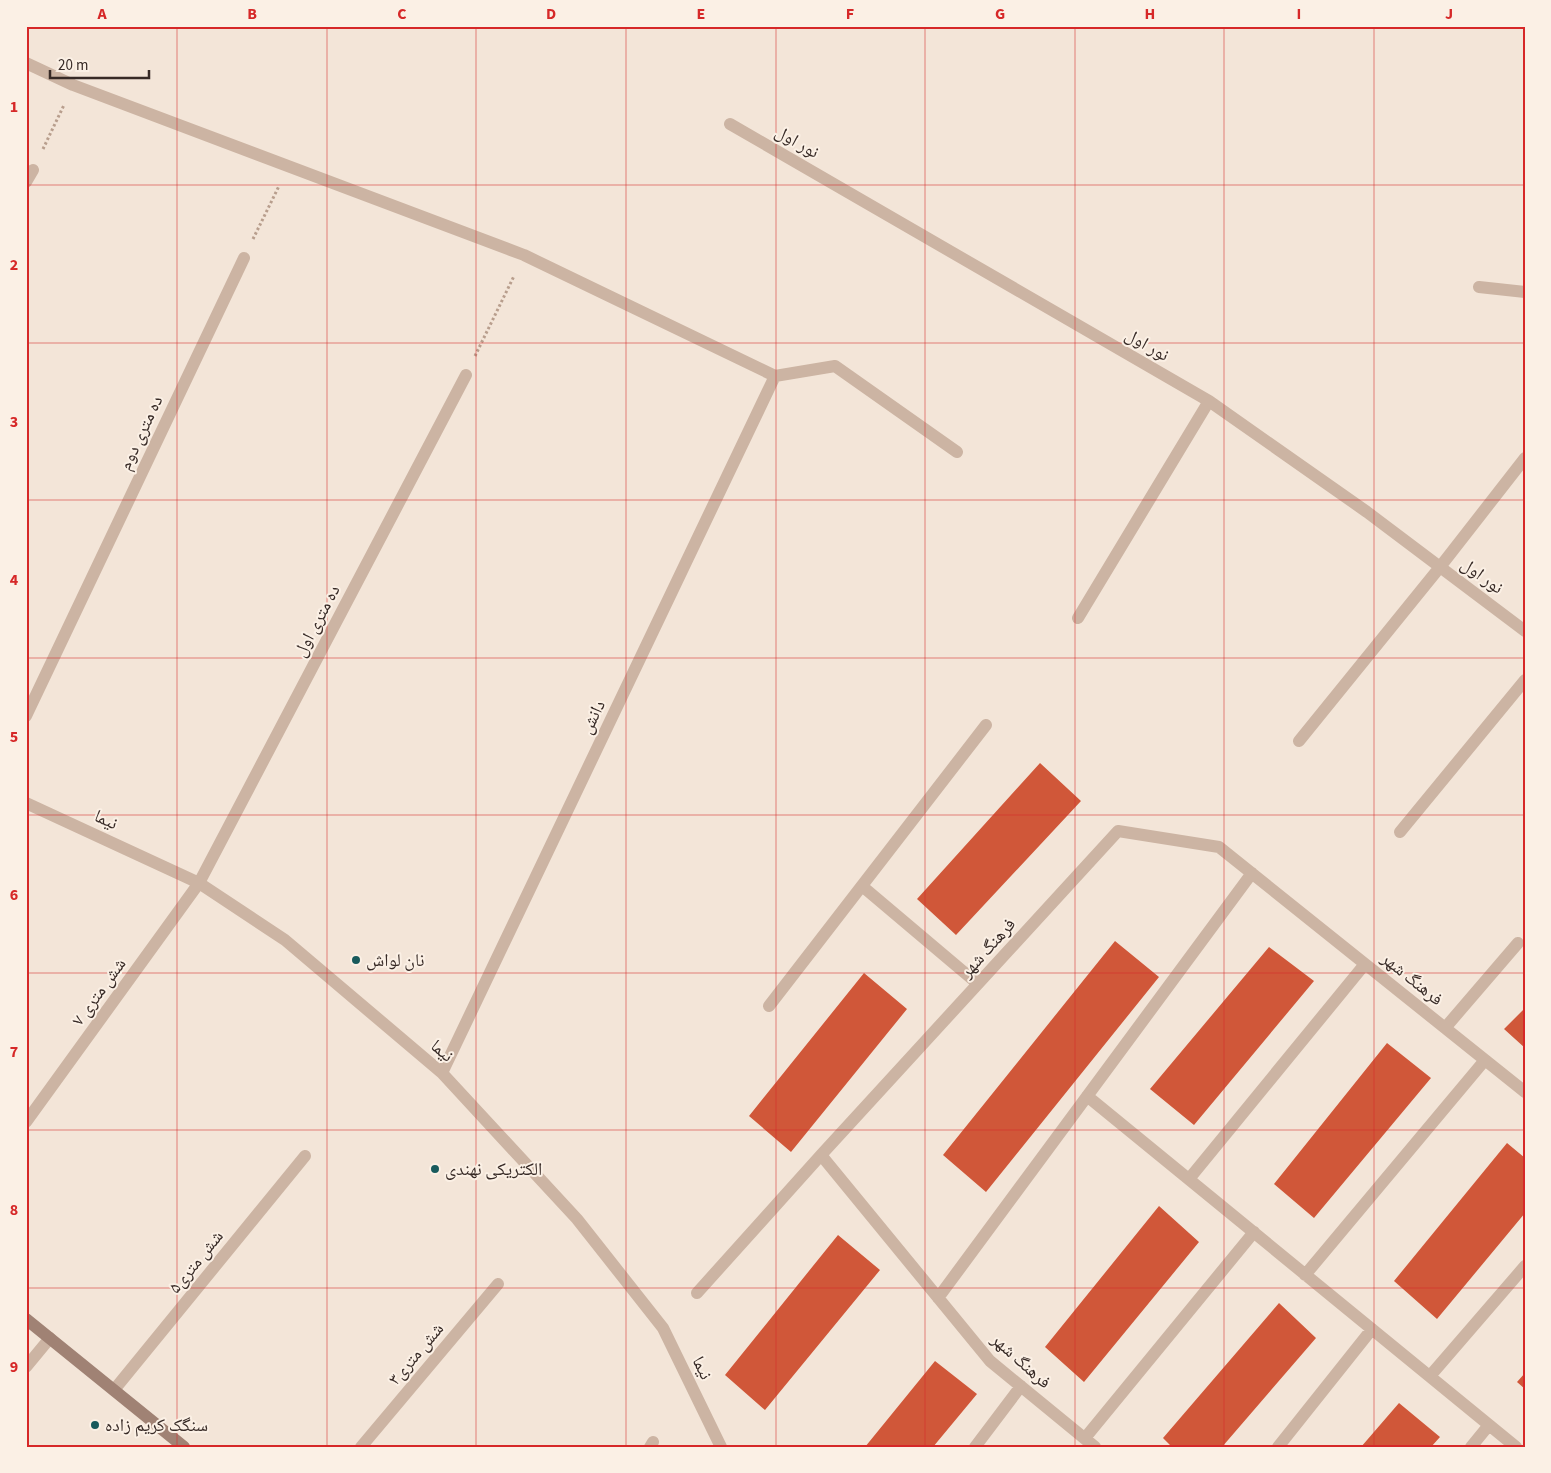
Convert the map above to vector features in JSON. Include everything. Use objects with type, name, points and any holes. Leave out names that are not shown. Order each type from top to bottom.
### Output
[{"type":"main road","points":[[26,1319],[184,1447]]},
{"type":"street","points":[[26,63],[73,85],[524,255],[775,376],[835,366],[957,452]]},
{"type":"street","name":"نور اول","points":[[730,124],[1209,401],[1367,512],[1525,631]]},
{"type":"street","points":[[26,182],[33,170]]},
{"type":"street","name":"ده متری دوم","points":[[26,716],[244,258]]},
{"type":"street","points":[[1479,287],[1525,292]]},
{"type":"street","name":"ده متری اول","points":[[199,883],[466,375]]},
{"type":"street","name":"دانش","points":[[442,1073],[775,376]]},
{"type":"street","points":[[1078,618],[1209,401]]},
{"type":"street","points":[[1299,741],[1440,567],[1525,458]]},
{"type":"street","points":[[1400,832],[1525,680]]},
{"type":"street","points":[[769,1006],[986,725]]},
{"type":"street","name":"نیما","points":[[26,803],[199,883],[285,940],[442,1073],[577,1219],[663,1328],[721,1447]]},
{"type":"street","name":"فرهنگ شهر","points":[[1090,1443],[990,1361],[821,1155],[1118,831],[1219,847],[1525,1092]]},
{"type":"street","points":[[938,1298],[1252,873]]},
{"type":"street","name":"۷ شش متری","points":[[26,1122],[199,883]]},
{"type":"street","points":[[862,886],[978,984]]},
{"type":"street","points":[[1445,1028],[1518,943]]},
{"type":"street","points":[[1189,1179],[1365,964]]},
{"type":"street","points":[[1306,1275],[1485,1060]]},
{"type":"street","points":[[1087,1096],[1516,1447]]},
{"type":"street","points":[[697,1293],[821,1155]]},
{"type":"street","name":"۵شش متری","points":[[114,1390],[305,1156]]},
{"type":"street","points":[[1090,1443],[1254,1232]]},
{"type":"street","points":[[1430,1376],[1525,1266]]},
{"type":"street","name":"شش متری۳","points":[[361,1447],[498,1284]]},
{"type":"street","points":[[1278,1447],[1372,1329]]},
{"type":"street","points":[[26,1367],[50,1338]]},
{"type":"street","points":[[975,1447],[1021,1386]]},
{"type":"street","points":[[1471,1447],[1489,1424]]},
{"type":"path","points":[[33,170],[73,85]]},
{"type":"path","points":[[244,258],[288,166]]},
{"type":"path","points":[[466,375],[524,255]]},
{"type":"building","points":[[1040,763],[1081,801],[956,935],[917,899]]},
{"type":"building","points":[[1115,941],[1159,977],[986,1192],[943,1155]]},
{"type":"building","points":[[1269,947],[1314,981],[1194,1125],[1150,1089]]},
{"type":"building","points":[[864,973],[907,1009],[791,1152],[749,1116]]},
{"type":"building","points":[[1525,1008],[1525,1048],[1504,1029]]},
{"type":"building","points":[[1387,1043],[1431,1078],[1314,1218],[1274,1184]]},
{"type":"building","points":[[1507,1143],[1525,1158],[1525,1213],[1437,1319],[1394,1281]]},
{"type":"building","points":[[1159,1206],[1199,1242],[1084,1382],[1045,1347]]},
{"type":"building","points":[[838,1235],[880,1270],[765,1410],[725,1375]]},
{"type":"building","points":[[1279,1303],[1316,1338],[1222,1447],[1172,1447],[1163,1438]]},
{"type":"building","points":[[935,1361],[977,1394],[933,1447],[865,1447]]},
{"type":"building","points":[[1525,1373],[1525,1389],[1517,1382]]},
{"type":"building","points":[[1399,1403],[1440,1437],[1431,1447],[1361,1447]]},
{"type":"place","name":"نان لواش","points":[[356,960]]},
{"type":"place","name":"الکتریکی نهندی","points":[[435,1169]]},
{"type":"place","name":"سنگک کریم زاده","points":[[95,1425]]}]
